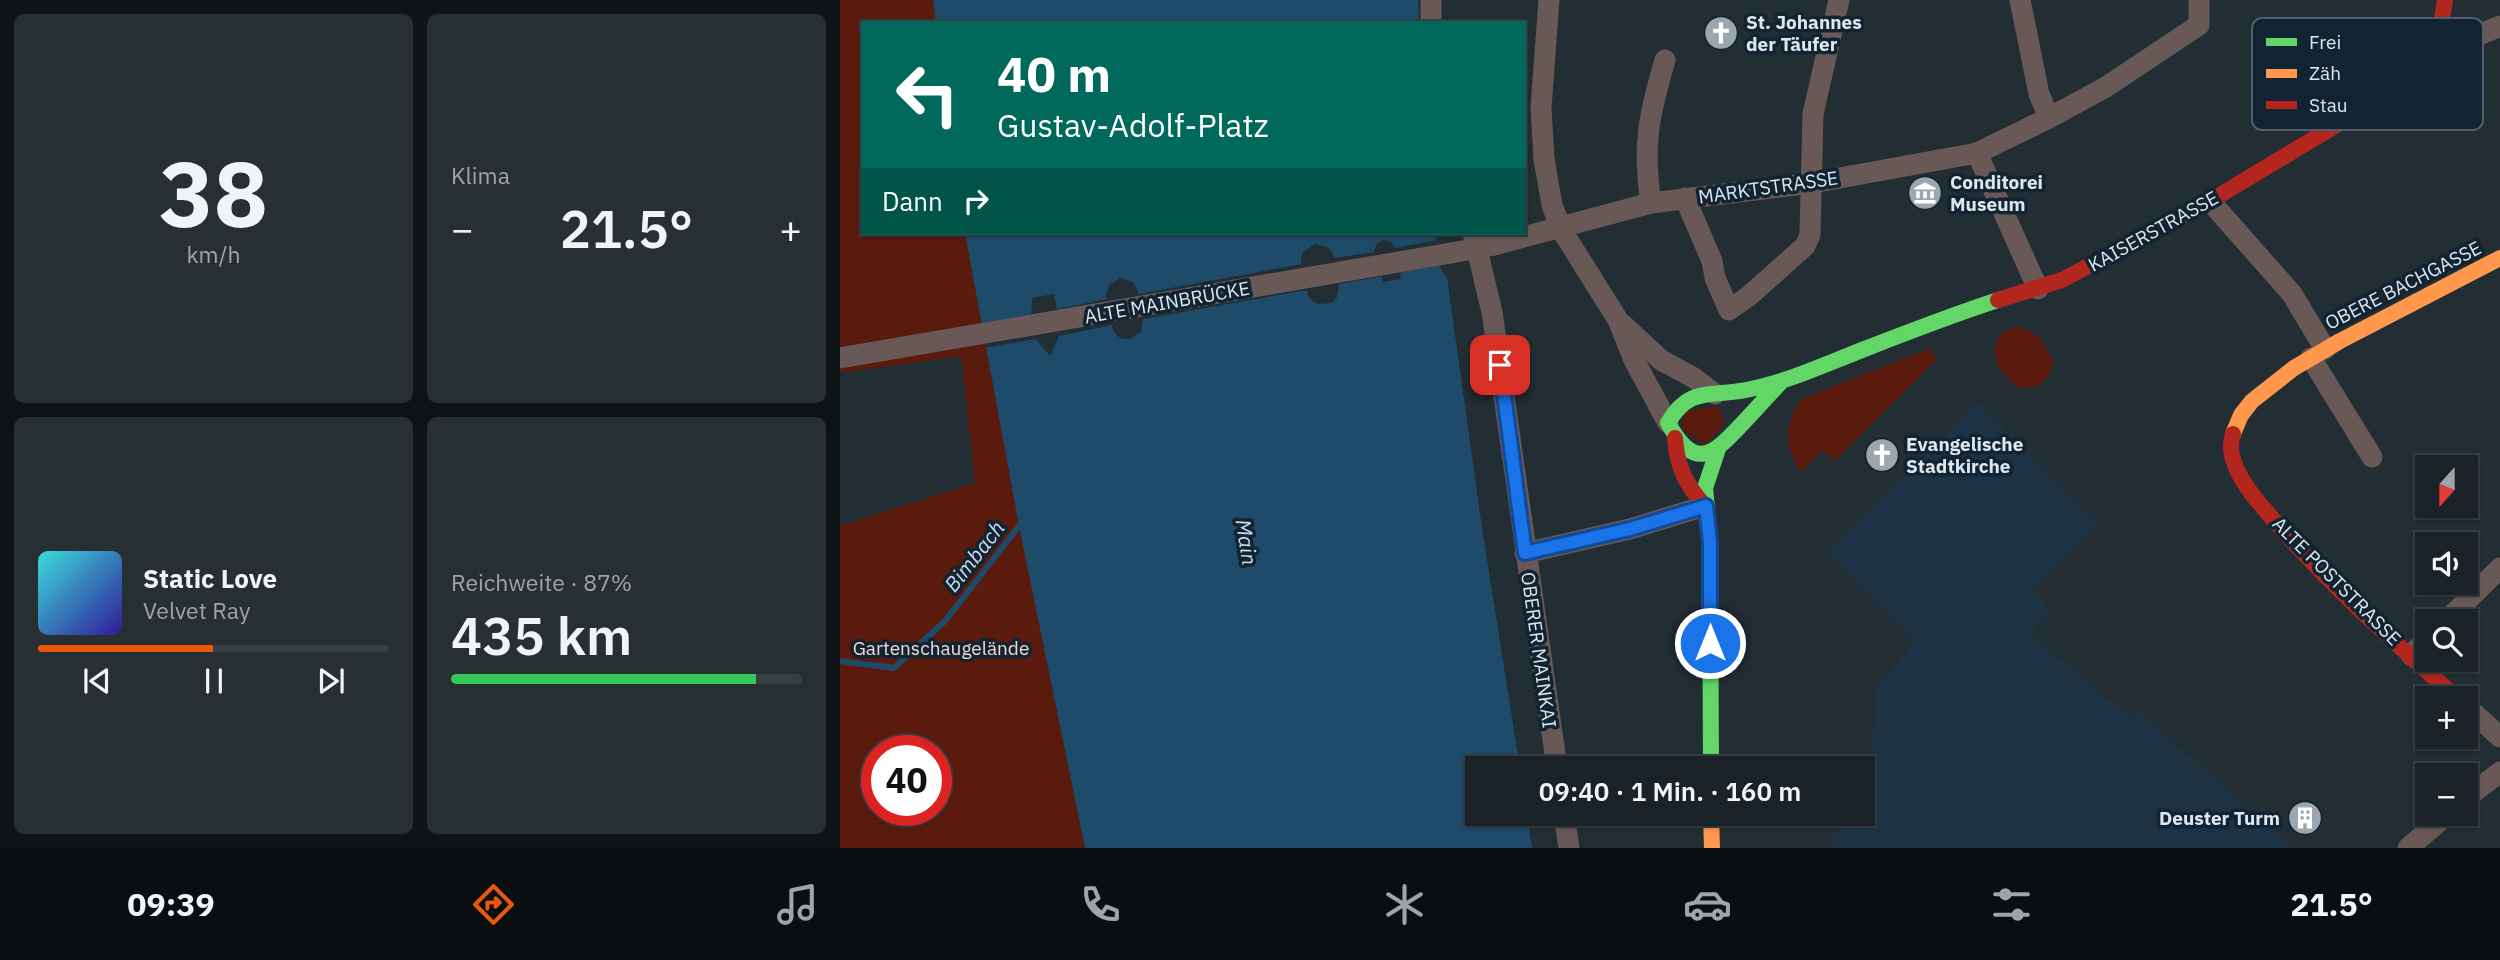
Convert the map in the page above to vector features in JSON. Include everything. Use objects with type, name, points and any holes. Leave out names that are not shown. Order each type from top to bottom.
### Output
[{"type":"street","points":[[1431,0],[1431,21]]},
{"type":"street","points":[[1549,0],[1541,108],[1542,141],[1552,205],[1561,229],[1618,320],[1634,360],[1672,430],[1686,449],[1694,453],[1718,449]]},
{"type":"street","points":[[1685,198],[1712,261],[1715,278],[1727,309],[1732,310],[1808,241],[1813,114],[1839,0]]},
{"type":"street","points":[[2020,0],[2039,94],[2049,118]]},
{"type":"street","name":"MARKTSTRASSE","points":[[1561,229],[1651,203],[1812,183],[1977,153],[2106,87],[2199,25],[2199,0]]},
{"type":"street","points":[[2441,18],[2445,0]]},
{"type":"street","name":"KAISERSTRASSE","points":[[2483,33],[2500,26]]},
{"type":"street","points":[[1651,203],[1646,146],[1651,111],[1665,60]]},
{"type":"street","name":"KAISERSTRASSE","points":[[1780,383],[1940,319],[2038,289],[2098,262],[2210,201],[2328,130]]},
{"type":"street","points":[[1977,153],[2038,289]]},
{"type":"street","points":[[2210,201],[2292,294],[2318,353],[2372,457]]},
{"type":"street","name":"ALTE MAINBRÜCKE","points":[[1526,234],[1561,229]]},
{"type":"street","name":"ALTE MAINBRÜCKE","points":[[840,358],[1517,235]]},
{"type":"street","name":"OBERER MAINKAI","points":[[1481,240],[1555,756]]},
{"type":"street","name":"OBERE BACHGASSE","points":[[2318,353],[2500,258]]},
{"type":"street","points":[[1618,320],[1661,360],[1694,378],[1724,405],[1735,431]]},
{"type":"street","name":"ALTE POSTSTRASSE","points":[[2318,353],[2289,370],[2250,403],[2233,436],[2231,458],[2245,484],[2300,550],[2444,686]]},
{"type":"street","points":[[1706,506],[1684,480],[1676,458],[1672,430],[1674,411],[1696,396],[1724,405],[1780,383]]},
{"type":"street","points":[[1711,756],[1710,543],[1705,488],[1718,449],[1780,383]]},
{"type":"street","points":[[1525,553],[1630,529],[1706,506]]},
{"type":"street","points":[[2457,609],[2500,568]]},
{"type":"street","points":[[2411,655],[2415,651]]},
{"type":"street","points":[[2478,717],[2500,737]]},
{"type":"street","points":[[2478,788],[2493,776]]},
{"type":"street","points":[[1566,826],[1569,848]]},
{"type":"street","points":[[1712,826],[1712,848]]},
{"type":"street","points":[[2408,848],[2434,826]]},
{"type":"shaded area","points":[[1978,402],[2098,524],[2031,590],[2051,611],[2030,634],[2132,720],[2140,712],[2291,848],[1833,848],[1834,826],[1875,826],[1875,756],[1869,756],[1875,723],[1876,688],[1915,642],[1827,552]]},
{"type":"green space","name":"Gartenschaugelände","points":[[840,0],[933,0],[936,21],[861,21],[861,235],[965,235],[1019,526],[1085,848],[840,848],[840,526],[975,483],[961,356],[840,373]]},
{"type":"green space","points":[[2018,327],[2038,335],[2054,362],[2048,376],[2037,386],[2017,388],[1996,364],[1998,362],[1995,350],[1998,339],[2006,331]]},
{"type":"green space","points":[[1928,349],[1938,358],[1834,461],[1823,450],[1801,472],[1791,454],[1788,435],[1792,416],[1802,399]]},
{"type":"green space","points":[[1717,406],[1725,423],[1706,445],[1682,429],[1684,411]]},
{"type":"water","points":[[933,0],[1418,0],[1419,21],[936,21]]},
{"type":"water","name":"Main","points":[[965,235],[1435,235],[1441,270],[1447,277],[1482,528],[1518,756],[1465,756],[1465,826],[1529,826],[1532,848],[1085,848],[1019,526]],"holes":[[[1391,242],[1395,248],[1401,279],[1383,282],[1375,248],[1377,244]],[[1315,244],[1332,252],[1337,297],[1318,304],[1308,296],[1301,257]],[[1120,278],[1137,288],[1141,332],[1129,339],[1113,331],[1106,293]],[[1054,295],[1058,336],[1050,355],[1036,339],[1032,298]]]},
{"type":"pier","points":[[1383,240],[1391,242],[1395,248],[1438,240],[1443,265],[1396,273],[1391,246],[1384,244],[1378,252],[1384,276],[1339,284],[1337,297],[1333,302],[1325,304],[1312,301],[1307,290],[1143,319],[1141,332],[1129,339],[1117,336],[1112,325],[1059,336],[1050,356],[1036,339],[984,348],[979,324],[1031,314],[1032,298],[1054,294],[1057,309],[1107,299],[1108,286],[1120,278],[1133,282],[1139,294],[1302,264],[1304,251],[1315,244],[1328,247],[1335,258],[1374,252],[1377,244]],"holes":[[[1310,249],[1325,250],[1331,259],[1335,291],[1331,299],[1325,301],[1319,301],[1312,295],[1305,258]],[[1120,282],[1131,285],[1140,326],[1134,334],[1124,336],[1116,329],[1110,293]],[[1051,298],[1055,336],[1049,349],[1040,338],[1035,301]]]},
{"type":"waterway","name":"Bimbach","points":[[840,661],[894,668],[945,621],[1019,526],[1025,524]]},
{"type":"traffic: fast","points":[[1780,383],[1742,424],[1713,450],[1696,453],[1687,448],[1668,423],[1676,411],[1693,398],[1746,390],[1805,373],[1998,300]]},
{"type":"traffic: fast","points":[[1711,756],[1710,543],[1705,488],[1718,449]]},
{"type":"traffic: slow","points":[[2233,434],[2241,415],[2252,401],[2294,368],[2340,341],[2500,258]]},
{"type":"traffic: slow","points":[[1711,826],[1712,848]]},
{"type":"traffic: jam","points":[[2442,18],[2445,0]]},
{"type":"traffic: jam","points":[[1998,300],[2062,280],[2210,201],[2328,130]]},
{"type":"traffic: jam","points":[[2233,434],[2231,450],[2235,465],[2246,486],[2262,506],[2338,589],[2444,686]]},
{"type":"traffic: jam","points":[[1675,438],[1684,475],[1705,506]]},
{"type":"place","name":"St. Johannes der Täufer","points":[[1721,33]]},
{"type":"place","name":"Conditorei Museum","points":[[1925,193]]},
{"type":"place","name":"Evangelische Stadtkirche","points":[[1882,455]]},
{"type":"place","name":"Deuster Turm","points":[[2305,818]]},
{"type":"route","points":[[1500,365],[1525,553],[1630,529],[1706,506],[1710,543],[1710,643]]}]
